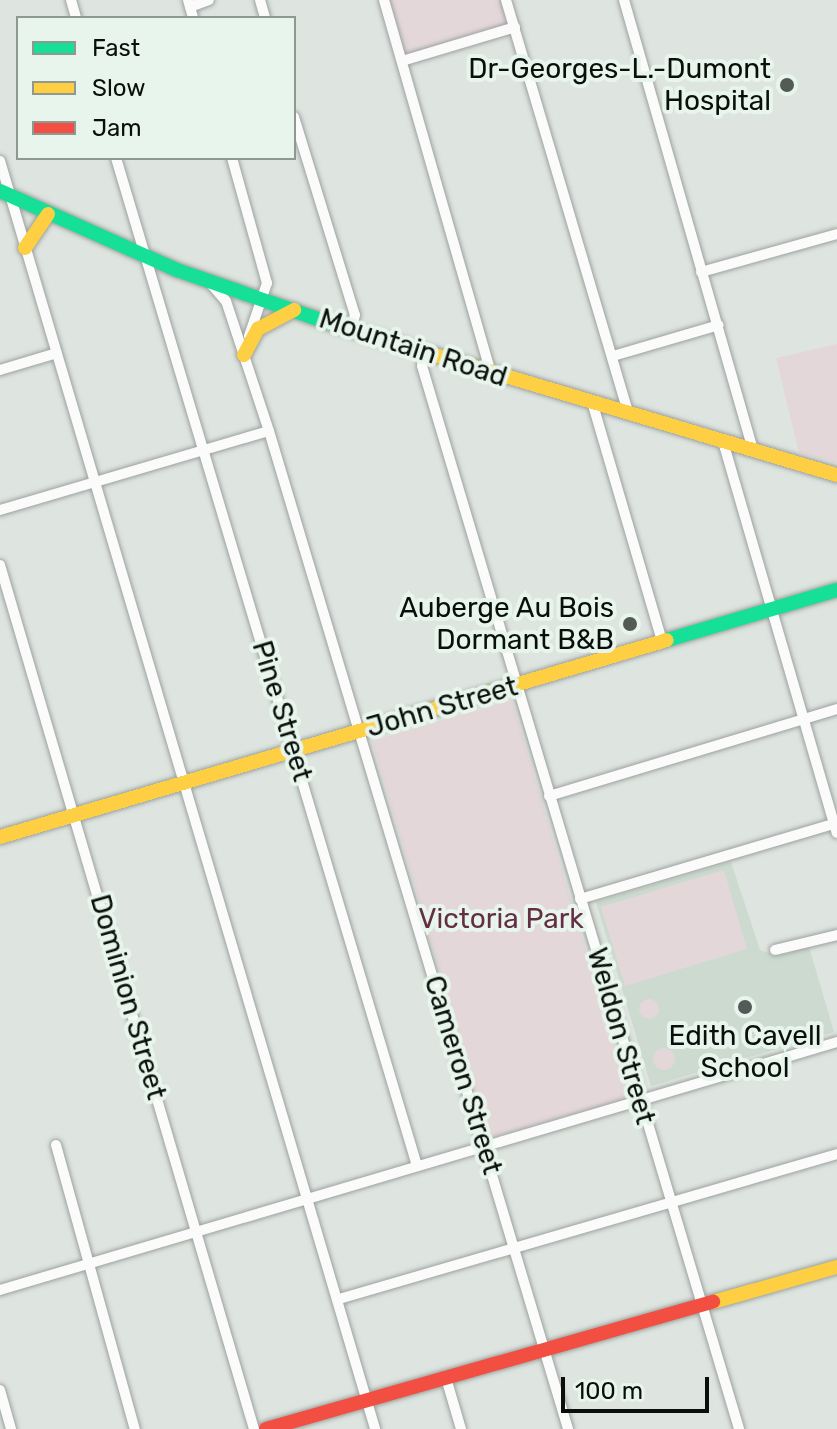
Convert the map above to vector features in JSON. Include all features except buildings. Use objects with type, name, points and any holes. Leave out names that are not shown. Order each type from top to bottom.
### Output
[{"type":"main road","name":"Mountain Road","points":[[5,193],[143,257],[351,330],[754,454],[837,475]]},
{"type":"main road","points":[[25,248],[48,214]]},
{"type":"main road","points":[[244,355],[258,329],[294,310]]},
{"type":"main road","name":"John Street","points":[[0,837],[837,590]]},
{"type":"main road","points":[[266,1429],[837,1267]]},
{"type":"street","points":[[191,8],[209,0]]},
{"type":"street","points":[[384,0],[491,372]]},
{"type":"street","points":[[506,0],[629,416]]},
{"type":"street","points":[[624,0],[754,454]]},
{"type":"street","points":[[402,61],[515,27]]},
{"type":"street","points":[[296,123],[355,315],[351,330]]},
{"type":"street","name":"Pine Street","points":[[117,160],[143,257],[294,749],[417,1166]]},
{"type":"street","points":[[233,160],[267,283],[244,355]]},
{"type":"street","points":[[0,161],[5,193],[25,248],[96,482],[310,1199],[375,1429]]},
{"type":"street","points":[[701,272],[837,234]]},
{"type":"street","name":"Cameron Street","points":[[208,281],[226,301],[269,431],[568,1429]]},
{"type":"street","points":[[613,356],[719,325]]},
{"type":"street","name":"Weldon Street","points":[[425,352],[422,366],[739,1429]]},
{"type":"street","points":[[0,370],[57,353]]},
{"type":"street","points":[[593,405],[662,641]]},
{"type":"street","points":[[0,510],[269,431]]},
{"type":"street","points":[[580,899],[836,827],[801,719],[773,610],[724,445]]},
{"type":"street","name":"Dominion Street","points":[[0,565],[254,1429]]},
{"type":"street","points":[[549,796],[837,709]]},
{"type":"street","points":[[775,950],[837,935]]},
{"type":"street","points":[[0,1290],[837,1042]]},
{"type":"street","points":[[56,1145],[135,1429]]},
{"type":"street","points":[[339,1299],[837,1154]]},
{"type":"street","points":[[446,1378],[461,1429]]},
{"type":"street","points":[[0,1390],[11,1429]]},
{"type":"shaded area","points":[[731,862],[760,950],[779,956],[809,947],[834,1032],[651,1086],[596,902]]},
{"type":"green space","points":[[384,0],[506,0],[515,27],[402,61]]},
{"type":"green space","points":[[837,344],[837,463],[799,453],[776,358]]},
{"type":"green space","name":"Victoria Park","points":[[512,700],[629,1097],[489,1138],[372,741]]},
{"type":"green space","points":[[724,870],[747,949],[625,986],[601,907]]},
{"type":"green space","points":[[649,999],[656,1002],[659,1009],[656,1016],[649,1019],[642,1016],[639,1009],[642,1002]]},
{"type":"green space","points":[[660,1048],[668,1048],[675,1059],[668,1070],[660,1070],[653,1063],[653,1055]]},
{"type":"traffic: fast","points":[[0,191],[177,270],[335,325]]},
{"type":"traffic: fast","points":[[667,640],[837,590]]},
{"type":"traffic: slow","points":[[25,248],[48,214]]},
{"type":"traffic: slow","points":[[244,355],[258,329],[294,310]]},
{"type":"traffic: slow","points":[[335,325],[837,475]]},
{"type":"traffic: slow","points":[[0,837],[667,640]]},
{"type":"traffic: slow","points":[[713,1302],[837,1267]]},
{"type":"traffic: jam","points":[[266,1429],[713,1302]]},
{"type":"place","name":"Dr-Georges-L.-Dumont Hospital","points":[[787,85]]},
{"type":"place","name":"Auberge Au Bois Dormant B&B","points":[[630,624]]},
{"type":"place","name":"Edith Cavell School","points":[[745,1007]]}]
